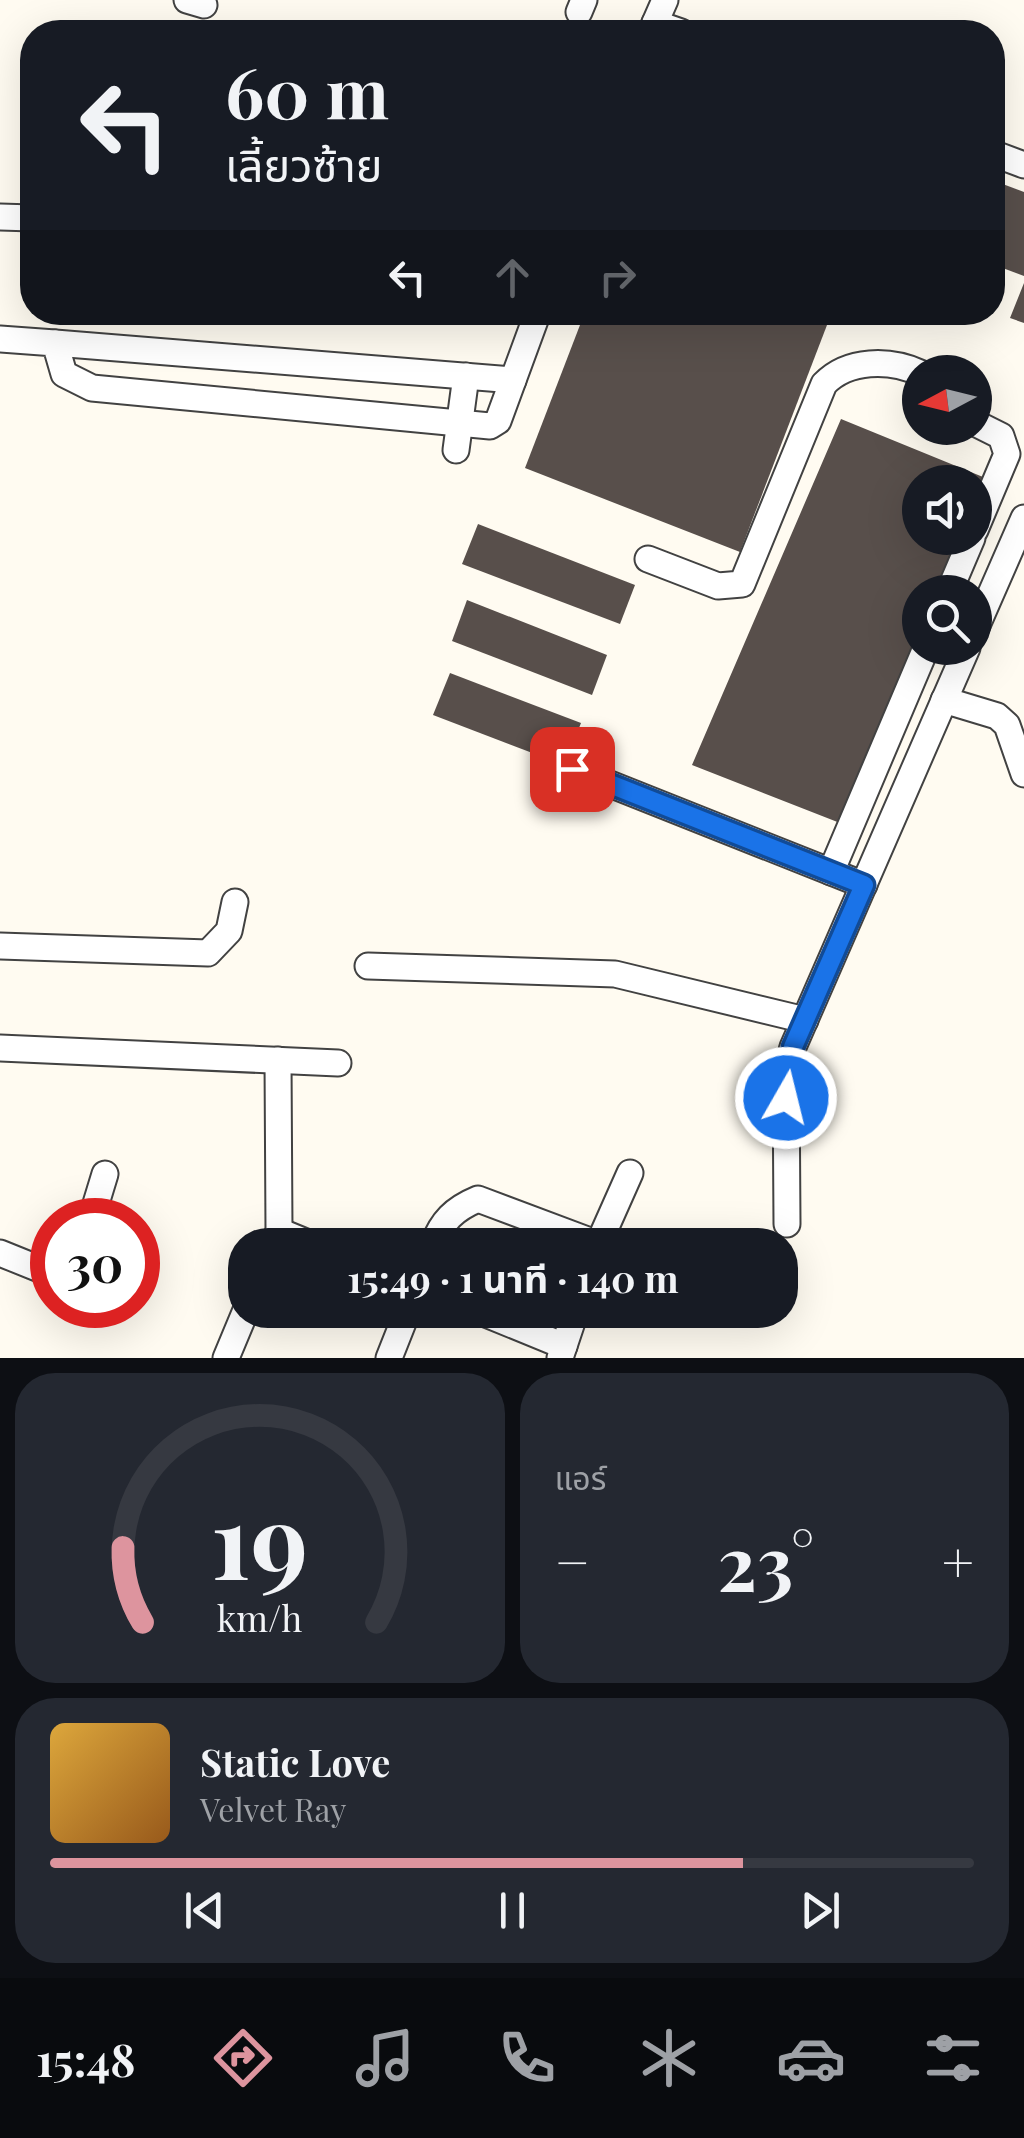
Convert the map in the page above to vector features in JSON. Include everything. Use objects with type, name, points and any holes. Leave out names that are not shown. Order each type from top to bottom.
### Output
[{"type":"street","points":[[55,343],[64,374],[92,388],[495,424],[533,325]]},
{"type":"street","points":[[0,339],[513,380]]},
{"type":"street","points":[[648,559],[718,586],[742,584],[824,384],[838,372],[860,365],[902,367]]},
{"type":"street","points":[[456,450],[466,376]]},
{"type":"street","points":[[992,432],[1001,436],[1007,454],[992,490]]},
{"type":"street","points":[[992,591],[1024,518]]},
{"type":"street","points":[[831,872],[919,665]]},
{"type":"street","points":[[788,1224],[786,1070],[960,665]]},
{"type":"street","points":[[944,700],[997,716],[1007,725],[1024,774]]},
{"type":"street","points":[[572,769],[864,885]]},
{"type":"street","points":[[0,946],[208,954],[229,931],[235,902]]},
{"type":"street","points":[[368,966],[615,974],[805,1020]]},
{"type":"street","points":[[0,1048],[338,1062]]},
{"type":"street","points":[[276,1228],[278,1060]]},
{"type":"street","points":[[605,1228],[630,1173]]},
{"type":"street","points":[[98,1198],[105,1174]]},
{"type":"street","points":[[439,1228],[457,1208],[478,1199],[555,1228]]},
{"type":"street","points":[[0,1253],[30,1265]]},
{"type":"street","points":[[226,1358],[238,1328]]},
{"type":"street","points":[[389,1358],[401,1328]]},
{"type":"street","points":[[513,1328],[562,1352],[570,1328]]},
{"type":"building","points":[[1005,185],[1024,192],[1024,276],[1005,269]]},
{"type":"building","points":[[1024,283],[1024,323],[1010,318]]},
{"type":"building","points":[[580,325],[827,325],[740,552],[525,468]]},
{"type":"building","points":[[841,419],[954,465],[902,465],[902,555],[951,555],[942,575],[902,575],[902,665],[905,665],[840,823],[692,765]]},
{"type":"building","points":[[478,524],[635,585],[620,624],[462,564]]},
{"type":"building","points":[[467,600],[607,655],[592,695],[452,641]]},
{"type":"building","points":[[450,673],[581,723],[564,765],[433,715]]},
{"type":"route","points":[[572,769],[864,885],[793,1047],[786,1070],[786,1098]]}]
